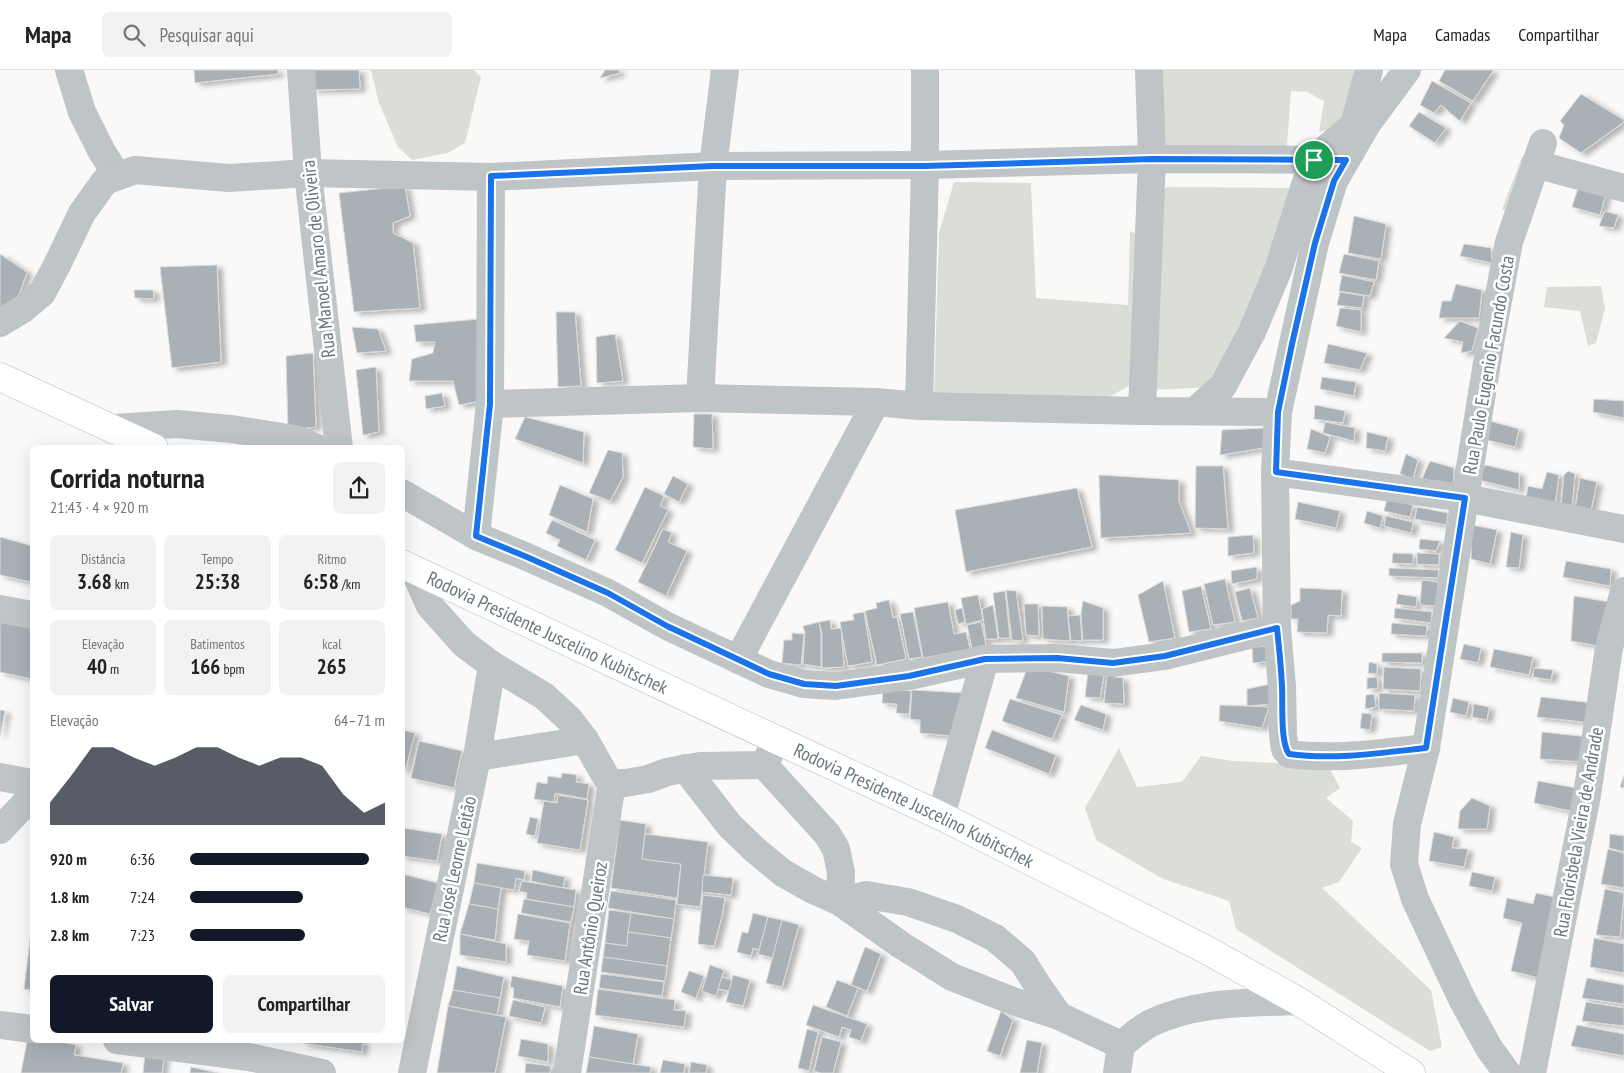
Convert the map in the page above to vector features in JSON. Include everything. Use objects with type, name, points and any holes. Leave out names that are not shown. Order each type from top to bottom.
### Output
[{"type":"highway","points":[[0,376],[148,445]]},
{"type":"highway","name":"Rodovia Presidente Juscelino Kubitschek","points":[[408,567],[941,816],[1203,948],[1298,1001],[1411,1073]]},
{"type":"street","points":[[69,70],[82,112],[101,150],[117,176]]},
{"type":"street","name":"Rua Manoel Amaro de Oliveira","points":[[301,70],[308,173],[339,445]]},
{"type":"street","points":[[700,398],[713,166],[724,70]]},
{"type":"street","points":[[920,406],[925,70]]},
{"type":"street","points":[[1142,411],[1152,159],[1149,70]]},
{"type":"street","points":[[1195,411],[1222,386],[1252,332],[1278,270],[1314,160],[1354,125],[1369,70]]},
{"type":"street","points":[[1407,70],[1367,124],[1334,181],[1315,243],[1278,412],[1276,472],[1277,628],[1284,742],[1285,749],[1289,754],[1303,756],[1355,755],[1426,748]]},
{"type":"street","name":"Rua Paulo Eugenio Facundo Costa","points":[[1507,1073],[1489,1048],[1463,1001],[1415,899],[1404,864],[1407,824],[1426,748],[1491,338],[1509,242],[1539,153],[1624,188]]},
{"type":"street","points":[[0,323],[23,309],[42,293],[82,213],[105,181],[135,170],[229,178],[308,173],[491,176],[713,166],[925,166],[1152,159],[1346,160]]},
{"type":"street","points":[[476,536],[490,404],[491,176]]},
{"type":"street","points":[[490,404],[700,398],[876,402],[920,406],[1278,412]]},
{"type":"street","points":[[738,660],[876,402]]},
{"type":"street","points":[[113,428],[176,424],[231,429],[295,439],[310,445]]},
{"type":"street","points":[[1276,472],[1465,498],[1624,529]]},
{"type":"street","points":[[405,495],[476,536],[608,593],[667,626],[769,674],[804,684],[836,686],[909,676],[985,659],[1057,658],[1113,663],[1165,656],[1277,628]]},
{"type":"street","points":[[408,567],[430,606],[464,644],[492,665],[544,696],[569,719],[585,740],[606,777],[612,783],[648,779],[667,772],[700,766],[764,766],[821,827],[836,849],[841,872],[840,902]]},
{"type":"street","name":"Rua Florisbela Vieira de Andrade","points":[[1532,1073],[1587,795],[1609,648],[1624,592]]},
{"type":"street","points":[[0,609],[30,615]]},
{"type":"street","points":[[941,816],[985,659]]},
{"type":"street","name":"Rua José Leorne Leitão","points":[[412,1073],[477,757],[492,665]]},
{"type":"street","points":[[477,757],[585,740]]},
{"type":"street","points":[[764,766],[776,740]]},
{"type":"street","points":[[684,768],[730,826],[783,873],[813,890],[840,902],[880,931],[952,977],[1013,1001],[1059,1016],[1121,1045]]},
{"type":"street","points":[[0,777],[30,783]]},
{"type":"street","name":"Rua Antônio Queiroz","points":[[567,1073],[612,783]]},
{"type":"street","points":[[0,830],[30,798]]},
{"type":"street","points":[[840,902],[866,895],[908,902],[957,919],[994,938],[1023,962],[1059,1016]]},
{"type":"street","points":[[1116,1073],[1121,1045],[1148,1025],[1173,1015],[1200,1007],[1298,1001]]},
{"type":"street","points":[[0,1025],[30,1029]]},
{"type":"street","points":[[140,1043],[249,1057],[322,1073]]},
{"type":"shaded area","points":[[371,70],[474,70],[481,77],[465,143],[448,153],[412,160],[398,147],[379,103]]},
{"type":"shaded area","points":[[1157,70],[1363,70],[1338,127],[1319,132],[1324,101],[1307,92],[1291,91],[1286,157],[1158,155]]},
{"type":"shaded area","points":[[1532,152],[1510,213],[1502,209],[1522,157]]},
{"type":"shaded area","points":[[954,182],[1031,183],[1036,298],[1128,305],[1130,231],[1139,235],[1139,381],[1089,407],[934,397],[939,233]]},
{"type":"shaded area","points":[[1167,187],[1291,188],[1261,304],[1212,387],[1153,390],[1154,196]]},
{"type":"shaded area","points":[[1601,286],[1605,308],[1596,343],[1588,346],[1580,311],[1544,307],[1547,287]]},
{"type":"shaded area","points":[[1119,748],[1137,787],[1182,782],[1201,756],[1233,761],[1328,765],[1340,788],[1326,798],[1353,821],[1351,842],[1362,848],[1339,882],[1322,888],[1431,990],[1442,1047],[1430,1051],[1236,929],[1229,901],[1163,879],[1096,840],[1085,808]]},
{"type":"building","points":[[194,70],[278,70],[278,74],[195,83]]},
{"type":"building","points":[[313,70],[359,70],[360,89],[313,90]]},
{"type":"building","points":[[605,70],[619,70],[620,73],[600,78]]},
{"type":"building","points":[[1445,70],[1493,71],[1473,101],[1439,81]]},
{"type":"building","points":[[1432,81],[1471,103],[1460,121],[1441,105],[1434,113],[1420,105]]},
{"type":"building","points":[[1581,94],[1624,120],[1624,122],[1581,153],[1559,138],[1564,125],[1560,121]]},
{"type":"building","points":[[1419,112],[1446,128],[1435,143],[1409,126]]},
{"type":"building","points":[[1579,185],[1606,193],[1600,215],[1572,207]]},
{"type":"building","points":[[405,186],[410,216],[393,223],[393,233],[413,243],[420,308],[354,312],[339,193]]},
{"type":"building","points":[[1605,211],[1618,215],[1614,228],[1599,226]]},
{"type":"building","points":[[1354,216],[1386,224],[1381,259],[1348,253]]},
{"type":"building","points":[[1464,244],[1491,248],[1492,263],[1460,256]]},
{"type":"building","points":[[0,254],[27,272],[12,315],[0,308]]},
{"type":"building","points":[[1344,254],[1379,261],[1376,280],[1339,273]]},
{"type":"building","points":[[217,265],[221,362],[172,368],[160,267]]},
{"type":"building","points":[[1342,275],[1374,282],[1370,296],[1339,291]]},
{"type":"building","points":[[1456,284],[1482,290],[1479,318],[1439,318],[1442,301],[1451,301]]},
{"type":"building","points":[[134,290],[153,290],[154,299],[135,298]]},
{"type":"building","points":[[1340,292],[1364,296],[1362,308],[1337,305]]},
{"type":"building","points":[[1340,308],[1361,310],[1361,332],[1336,326]]},
{"type":"building","points":[[556,312],[575,312],[581,386],[558,387]]},
{"type":"building","points":[[479,319],[480,401],[459,405],[453,381],[409,381],[412,359],[433,353],[435,342],[416,342],[414,325]]},
{"type":"building","points":[[1460,321],[1478,328],[1472,351],[1461,353],[1463,342],[1444,338]]},
{"type":"building","points":[[352,327],[378,329],[386,351],[357,353]]},
{"type":"building","points":[[615,334],[623,381],[597,383],[596,337]]},
{"type":"building","points":[[1328,344],[1367,353],[1360,370],[1324,363]]},
{"type":"building","points":[[313,353],[316,427],[288,430],[286,356]]},
{"type":"building","points":[[376,367],[379,432],[363,435],[356,370]]},
{"type":"building","points":[[1322,377],[1356,382],[1354,396],[1320,389]]},
{"type":"building","points":[[442,393],[445,406],[426,409],[425,396]]},
{"type":"building","points":[[1594,399],[1624,401],[1624,418],[1593,412]]},
{"type":"building","points":[[1315,405],[1345,411],[1343,423],[1314,419]]},
{"type":"building","points":[[694,414],[712,414],[713,449],[693,447]]},
{"type":"building","points":[[525,417],[584,432],[583,463],[515,439]]},
{"type":"building","points":[[1490,421],[1519,429],[1515,447],[1487,440]]},
{"type":"building","points":[[1325,422],[1355,428],[1354,441],[1323,433]]},
{"type":"building","points":[[1267,428],[1270,447],[1220,455],[1222,430]]},
{"type":"building","points":[[1311,429],[1330,437],[1325,453],[1307,449]]},
{"type":"building","points":[[1367,432],[1388,437],[1385,451],[1366,448]]},
{"type":"building","points":[[608,450],[622,453],[623,477],[610,501],[589,493]]},
{"type":"building","points":[[1406,454],[1418,460],[1413,479],[1400,474]]},
{"type":"building","points":[[1430,461],[1454,468],[1453,491],[1421,481]]},
{"type":"building","points":[[1485,465],[1519,473],[1519,490],[1479,480]]},
{"type":"building","points":[[1196,466],[1223,466],[1228,529],[1195,528]]},
{"type":"building","points":[[1568,471],[1575,474],[1572,508],[1561,506],[1564,475]]},
{"type":"building","points":[[1547,472],[1559,475],[1555,505],[1526,498],[1528,486],[1542,489]]},
{"type":"building","points":[[1099,475],[1179,480],[1179,501],[1191,533],[1101,538]]},
{"type":"building","points":[[673,476],[688,484],[679,502],[664,494]]},
{"type":"building","points":[[1580,478],[1597,482],[1591,510],[1575,509]]},
{"type":"building","points":[[560,485],[593,499],[587,532],[549,515]]},
{"type":"building","points":[[645,487],[664,496],[660,506],[668,510],[642,563],[615,550]]},
{"type":"building","points":[[1077,488],[1092,547],[966,572],[955,510]]},
{"type":"building","points":[[1387,499],[1413,505],[1410,517],[1384,511]]},
{"type":"building","points":[[1298,502],[1340,511],[1336,528],[1295,519]]},
{"type":"building","points":[[1417,507],[1448,513],[1446,525],[1415,519]]},
{"type":"building","points":[[1367,511],[1383,516],[1380,528],[1364,523]]},
{"type":"building","points":[[1386,516],[1413,522],[1411,533],[1384,526]]},
{"type":"building","points":[[552,520],[595,540],[586,560],[557,546],[560,540],[546,533]]},
{"type":"building","points":[[1472,525],[1497,530],[1490,564],[1471,559]]},
{"type":"building","points":[[663,529],[672,533],[668,542],[687,551],[666,596],[638,582]]},
{"type":"building","points":[[1511,532],[1523,535],[1519,568],[1506,567]]},
{"type":"building","points":[[1253,535],[1254,553],[1228,556],[1228,537]]},
{"type":"building","points":[[0,537],[30,545],[30,582],[0,575]]},
{"type":"building","points":[[1420,539],[1440,541],[1436,551],[1419,549]]},
{"type":"building","points":[[1393,553],[1413,554],[1413,564],[1392,563]]},
{"type":"building","points":[[1417,553],[1439,554],[1439,565],[1417,564]]},
{"type":"building","points":[[1566,561],[1611,569],[1610,586],[1563,577]]},
{"type":"building","points":[[1257,567],[1257,579],[1232,584],[1231,571]]},
{"type":"building","points":[[1389,568],[1439,570],[1438,578],[1389,576]]},
{"type":"building","points":[[1225,579],[1235,622],[1213,625],[1204,584]]},
{"type":"building","points":[[1422,580],[1438,582],[1436,606],[1420,605]]},
{"type":"building","points":[[1163,581],[1175,638],[1149,642],[1138,595]]},
{"type":"building","points":[[1201,586],[1211,629],[1189,632],[1182,591]]},
{"type":"building","points":[[1250,588],[1258,618],[1242,621],[1235,592]]},
{"type":"building","points":[[1300,588],[1342,590],[1341,616],[1328,615],[1327,633],[1297,632],[1298,619],[1291,619],[1291,605],[1300,601]]},
{"type":"building","points":[[1006,590],[1016,591],[1023,641],[1012,640]]},
{"type":"building","points":[[1005,591],[1010,638],[999,638],[993,593]]},
{"type":"building","points":[[1398,594],[1417,597],[1416,607],[1396,604]]},
{"type":"building","points":[[978,595],[983,620],[966,624],[961,598]]},
{"type":"building","points":[[1574,596],[1615,603],[1598,646],[1571,641]]},
{"type":"building","points":[[889,600],[893,618],[897,617],[906,659],[877,665],[865,611],[877,608],[876,603]]},
{"type":"building","points":[[1083,601],[1103,608],[1103,640],[1083,640],[1081,613]]},
{"type":"building","points":[[948,602],[954,634],[966,632],[970,649],[923,658],[914,608]]},
{"type":"building","points":[[1024,604],[1038,604],[1039,636],[1026,635]]},
{"type":"building","points":[[993,605],[998,639],[986,639],[982,609]]},
{"type":"building","points":[[1042,606],[1067,607],[1070,641],[1043,639]]},
{"type":"building","points":[[962,608],[965,622],[958,624],[955,610]]},
{"type":"building","points":[[1395,608],[1432,612],[1431,623],[1394,618]]},
{"type":"building","points":[[864,612],[872,662],[848,666],[840,622],[854,620],[853,614]]},
{"type":"building","points":[[913,612],[922,657],[909,659],[900,614]]},
{"type":"building","points":[[1080,615],[1082,641],[1071,640],[1068,616]]},
{"type":"building","points":[[0,618],[30,625],[30,679],[0,672]]},
{"type":"building","points":[[830,620],[831,629],[841,628],[844,667],[822,668],[822,633],[819,622]]},
{"type":"building","points":[[819,622],[821,633],[821,667],[803,664],[805,633],[803,626]]},
{"type":"building","points":[[981,622],[986,645],[972,648],[967,625]]},
{"type":"building","points":[[1392,623],[1427,626],[1426,636],[1391,634]]},
{"type":"building","points":[[792,633],[804,634],[801,665],[782,663],[784,640],[792,640]]},
{"type":"building","points":[[1464,644],[1481,648],[1478,663],[1460,659]]},
{"type":"building","points":[[1273,646],[1275,661],[1253,663],[1252,647]]},
{"type":"building","points":[[1494,649],[1533,657],[1529,675],[1490,667]]},
{"type":"building","points":[[1382,653],[1422,653],[1422,663],[1382,662]]},
{"type":"building","points":[[1369,662],[1377,664],[1377,674],[1368,673]]},
{"type":"building","points":[[1089,664],[1105,670],[1100,698],[1085,697]]},
{"type":"building","points":[[1028,666],[1069,676],[1064,712],[1016,698]]},
{"type":"building","points":[[1384,667],[1421,669],[1420,691],[1383,689]]},
{"type":"building","points":[[1534,668],[1553,670],[1551,680],[1533,677]]},
{"type":"building","points":[[1107,676],[1123,678],[1124,704],[1104,703]]},
{"type":"building","points":[[1377,677],[1378,688],[1367,689],[1367,678]]},
{"type":"building","points":[[1271,684],[1272,704],[1247,706],[1247,689]]},
{"type":"building","points":[[883,689],[911,691],[909,714],[896,713],[897,704],[882,703]]},
{"type":"building","points":[[912,690],[965,693],[962,737],[920,733],[920,720],[910,719]]},
{"type":"building","points":[[1379,693],[1415,695],[1414,711],[1379,709]]},
{"type":"building","points":[[1374,694],[1376,707],[1365,709],[1366,695]]},
{"type":"building","points":[[1541,697],[1592,703],[1592,723],[1537,717]]},
{"type":"building","points":[[1453,698],[1469,702],[1466,716],[1450,712]]},
{"type":"building","points":[[1010,699],[1062,715],[1052,739],[1002,721]]},
{"type":"building","points":[[1474,704],[1489,707],[1487,720],[1472,717]]},
{"type":"building","points":[[1081,705],[1106,714],[1103,730],[1074,720]]},
{"type":"building","points":[[1220,705],[1269,707],[1262,728],[1219,721]]},
{"type":"building","points":[[0,710],[5,711],[0,736]]},
{"type":"building","points":[[1362,713],[1372,714],[1370,730],[1360,728]]},
{"type":"building","points":[[992,730],[1056,755],[1049,774],[985,748]]},
{"type":"building","points":[[405,731],[415,733],[405,771]]},
{"type":"building","points":[[1542,732],[1588,737],[1584,762],[1540,759]]},
{"type":"building","points":[[419,741],[462,751],[454,788],[411,778]]},
{"type":"building","points":[[562,773],[577,775],[576,782],[589,784],[587,799],[555,793],[554,802],[534,799],[537,782],[547,784],[548,776],[561,778]]},
{"type":"building","points":[[1624,775],[1624,788],[1620,787]]},
{"type":"building","points":[[1538,781],[1576,788],[1575,812],[1534,803]]},
{"type":"building","points":[[558,795],[588,800],[580,850],[537,843],[544,801],[557,803]]},
{"type":"building","points":[[1472,798],[1490,806],[1487,829],[1458,829],[1460,811]]},
{"type":"building","points":[[530,817],[538,819],[535,836],[526,834]]},
{"type":"building","points":[[620,820],[646,824],[642,859],[681,864],[677,898],[611,888]]},
{"type":"building","points":[[405,828],[442,834],[437,861],[405,856]]},
{"type":"building","points":[[1434,832],[1454,837],[1452,848],[1468,849],[1464,867],[1429,861]]},
{"type":"building","points":[[645,834],[708,842],[700,907],[677,904],[681,864],[642,859]]},
{"type":"building","points":[[1610,834],[1624,836],[1624,852],[1609,848]]},
{"type":"building","points":[[1608,849],[1624,853],[1624,888],[1601,884]]},
{"type":"building","points":[[477,863],[525,871],[524,880],[516,878],[514,890],[474,883]]},
{"type":"building","points":[[533,870],[565,877],[563,888],[531,881]]},
{"type":"building","points":[[1472,872],[1495,877],[1492,891],[1469,886]]},
{"type":"building","points":[[405,875],[438,883],[430,914],[405,908]]},
{"type":"building","points":[[703,875],[733,878],[731,895],[702,892]]},
{"type":"building","points":[[522,881],[576,890],[574,907],[526,899],[527,893],[519,891]]},
{"type":"building","points":[[474,883],[501,888],[498,909],[469,904]]},
{"type":"building","points":[[1605,889],[1624,893],[1620,937],[1596,935]]},
{"type":"building","points":[[611,891],[676,900],[674,919],[608,908]]},
{"type":"building","points":[[1536,893],[1554,897],[1543,979],[1511,971],[1522,923],[1503,918],[1507,898],[1533,904]]},
{"type":"building","points":[[703,895],[725,898],[714,946],[698,944]]},
{"type":"building","points":[[524,899],[574,907],[571,922],[521,913]]},
{"type":"building","points":[[469,904],[498,909],[495,940],[460,934]]},
{"type":"building","points":[[609,910],[631,913],[627,946],[605,943]]},
{"type":"building","points":[[631,913],[674,919],[671,938],[628,932]]},
{"type":"building","points":[[753,913],[768,917],[759,950],[753,948],[751,956],[737,952],[742,932],[748,933]]},
{"type":"building","points":[[518,914],[570,923],[565,961],[527,955],[529,941],[514,939]]},
{"type":"building","points":[[768,917],[782,920],[773,958],[758,954]]},
{"type":"building","points":[[782,920],[799,925],[782,987],[766,983]]},
{"type":"building","points":[[628,932],[671,938],[667,966],[603,957],[605,943],[627,946]]},
{"type":"building","points":[[460,934],[506,944],[506,962],[460,955]]},
{"type":"building","points":[[1594,938],[1624,944],[1624,973],[1590,967]]},
{"type":"building","points":[[30,941],[30,990],[24,989]]},
{"type":"building","points":[[865,947],[881,954],[867,991],[851,985]]},
{"type":"building","points":[[603,957],[667,966],[665,981],[601,972]]},
{"type":"building","points":[[710,965],[724,970],[716,996],[702,991]]},
{"type":"building","points":[[457,966],[504,977],[500,998],[453,990]]},
{"type":"building","points":[[689,971],[704,976],[696,998],[681,992]]},
{"type":"building","points":[[601,974],[664,982],[662,996],[599,988]]},
{"type":"building","points":[[733,975],[750,980],[743,1006],[726,1002]]},
{"type":"building","points":[[512,976],[563,986],[560,1007],[513,998],[514,988],[510,987]]},
{"type":"building","points":[[722,977],[732,980],[729,991],[718,989]]},
{"type":"building","points":[[1587,978],[1624,985],[1624,1004],[1582,998]]},
{"type":"building","points":[[837,980],[858,988],[847,1016],[826,1007]]},
{"type":"building","points":[[598,989],[675,1000],[674,1010],[686,1011],[684,1027],[595,1015]]},
{"type":"building","points":[[453,990],[500,998],[497,1015],[448,1006]]},
{"type":"building","points":[[513,1000],[545,1007],[541,1023],[509,1016]]},
{"type":"building","points":[[1586,1002],[1624,1008],[1624,1026],[1582,1021]]},
{"type":"building","points":[[813,1005],[867,1024],[861,1041],[849,1037],[851,1030],[842,1027],[839,1037],[806,1025]]},
{"type":"building","points":[[448,1006],[506,1017],[495,1073],[437,1073]]},
{"type":"building","points":[[1001,1011],[1013,1020],[1000,1056],[987,1051]]},
{"type":"building","points":[[1577,1025],[1624,1034],[1624,1056],[1571,1046]]},
{"type":"building","points":[[594,1026],[638,1034],[633,1064],[589,1057]]},
{"type":"building","points":[[807,1029],[818,1032],[809,1071],[798,1068]]},
{"type":"building","points":[[28,1036],[30,1043],[66,1043],[76,1045],[74,1055],[123,1063],[121,1073],[21,1073]]},
{"type":"building","points":[[822,1037],[841,1042],[833,1073],[814,1071]]},
{"type":"building","points":[[521,1039],[548,1044],[548,1062],[518,1056]]},
{"type":"building","points":[[1027,1040],[1042,1043],[1037,1073],[1020,1073]]},
{"type":"building","points":[[303,1043],[363,1043],[362,1052]]},
{"type":"building","points":[[145,1054],[164,1056],[162,1073],[143,1073]]},
{"type":"building","points":[[589,1057],[651,1067],[650,1073],[586,1073]]},
{"type":"building","points":[[663,1060],[685,1064],[684,1073],[660,1073]]},
{"type":"building","points":[[691,1062],[707,1065],[706,1073],[689,1073]]},
{"type":"building","points":[[526,1063],[551,1066],[550,1073],[525,1073]]},
{"type":"building","points":[[191,1067],[218,1073],[190,1073]]},
{"type":"route","points":[[1152,159],[1314,160],[1346,160],[1334,181],[1315,243],[1292,344],[1278,412],[1276,472],[1465,498],[1426,748],[1355,755],[1303,756],[1289,754],[1285,749],[1277,628],[1165,656],[1113,663],[1057,658],[1020,657],[985,659],[909,676],[836,686],[804,684],[769,674],[667,626],[608,593],[476,536],[490,404],[491,176],[713,166],[925,166],[1152,159]]}]
